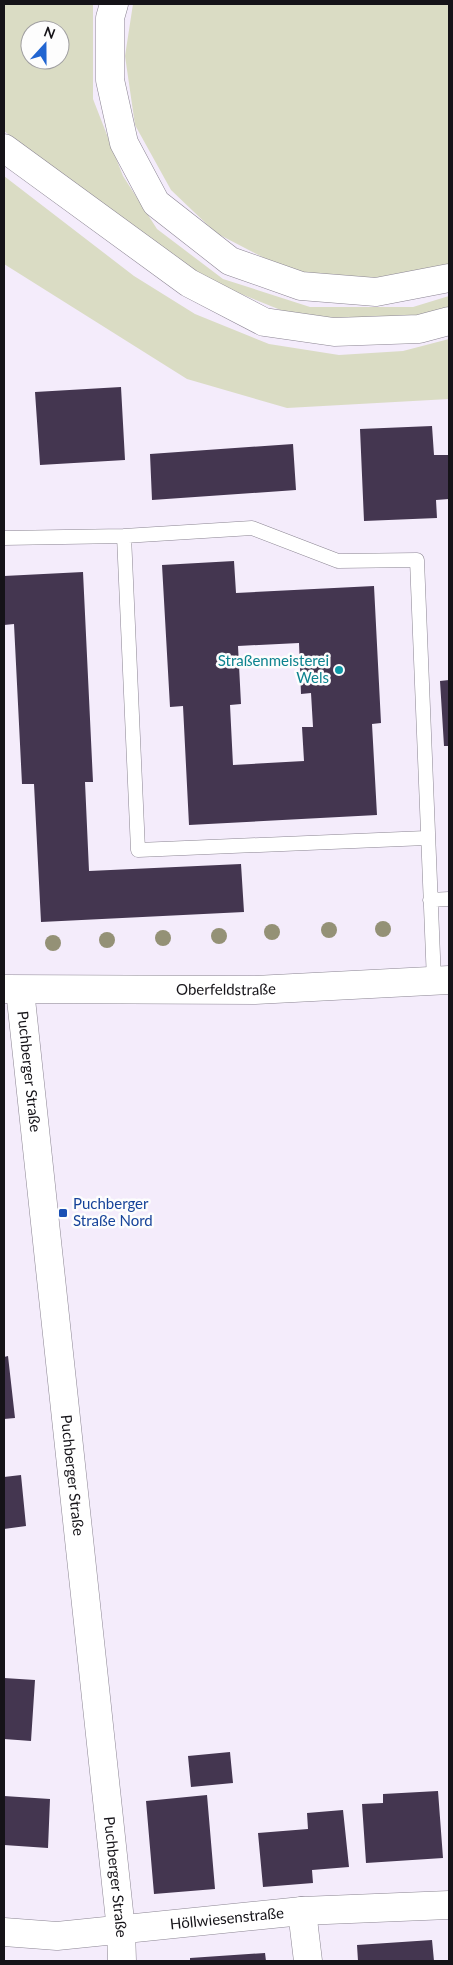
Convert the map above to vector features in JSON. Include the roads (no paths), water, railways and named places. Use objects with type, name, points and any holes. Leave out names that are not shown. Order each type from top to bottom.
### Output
[{"type":"main road","points":[[114,4],[110,18],[110,80],[124,143],[156,203],[230,261],[301,286],[376,292],[449,278]]},
{"type":"main road","points":[[4,148],[189,283],[264,322],[334,332],[419,329],[449,321]]},
{"type":"main road","name":"Oberfeldstraße","points":[[12,989],[255,990],[442,980]]},
{"type":"main road","name":"Puchberger Straße","points":[[12,989],[121,1930],[122,1961]]},
{"type":"main road","name":"Höllwiesenstraße","points":[[4,1932],[57,1936],[302,1911],[449,1905]]},
{"type":"main road","points":[[302,1911],[308,1961]]},
{"type":"lane","points":[[4,538],[124,536],[252,528],[338,561],[417,560],[426,838],[430,900],[442,980]]},
{"type":"lane","points":[[124,536],[138,850],[426,838]]},
{"type":"lane","points":[[430,900],[449,899]]},
{"type":"place","name":"Straßenmeisterei Wels","points":[[339,670]]},
{"type":"place","name":"Puchberger Straße Nord","points":[[63,1213]]}]
